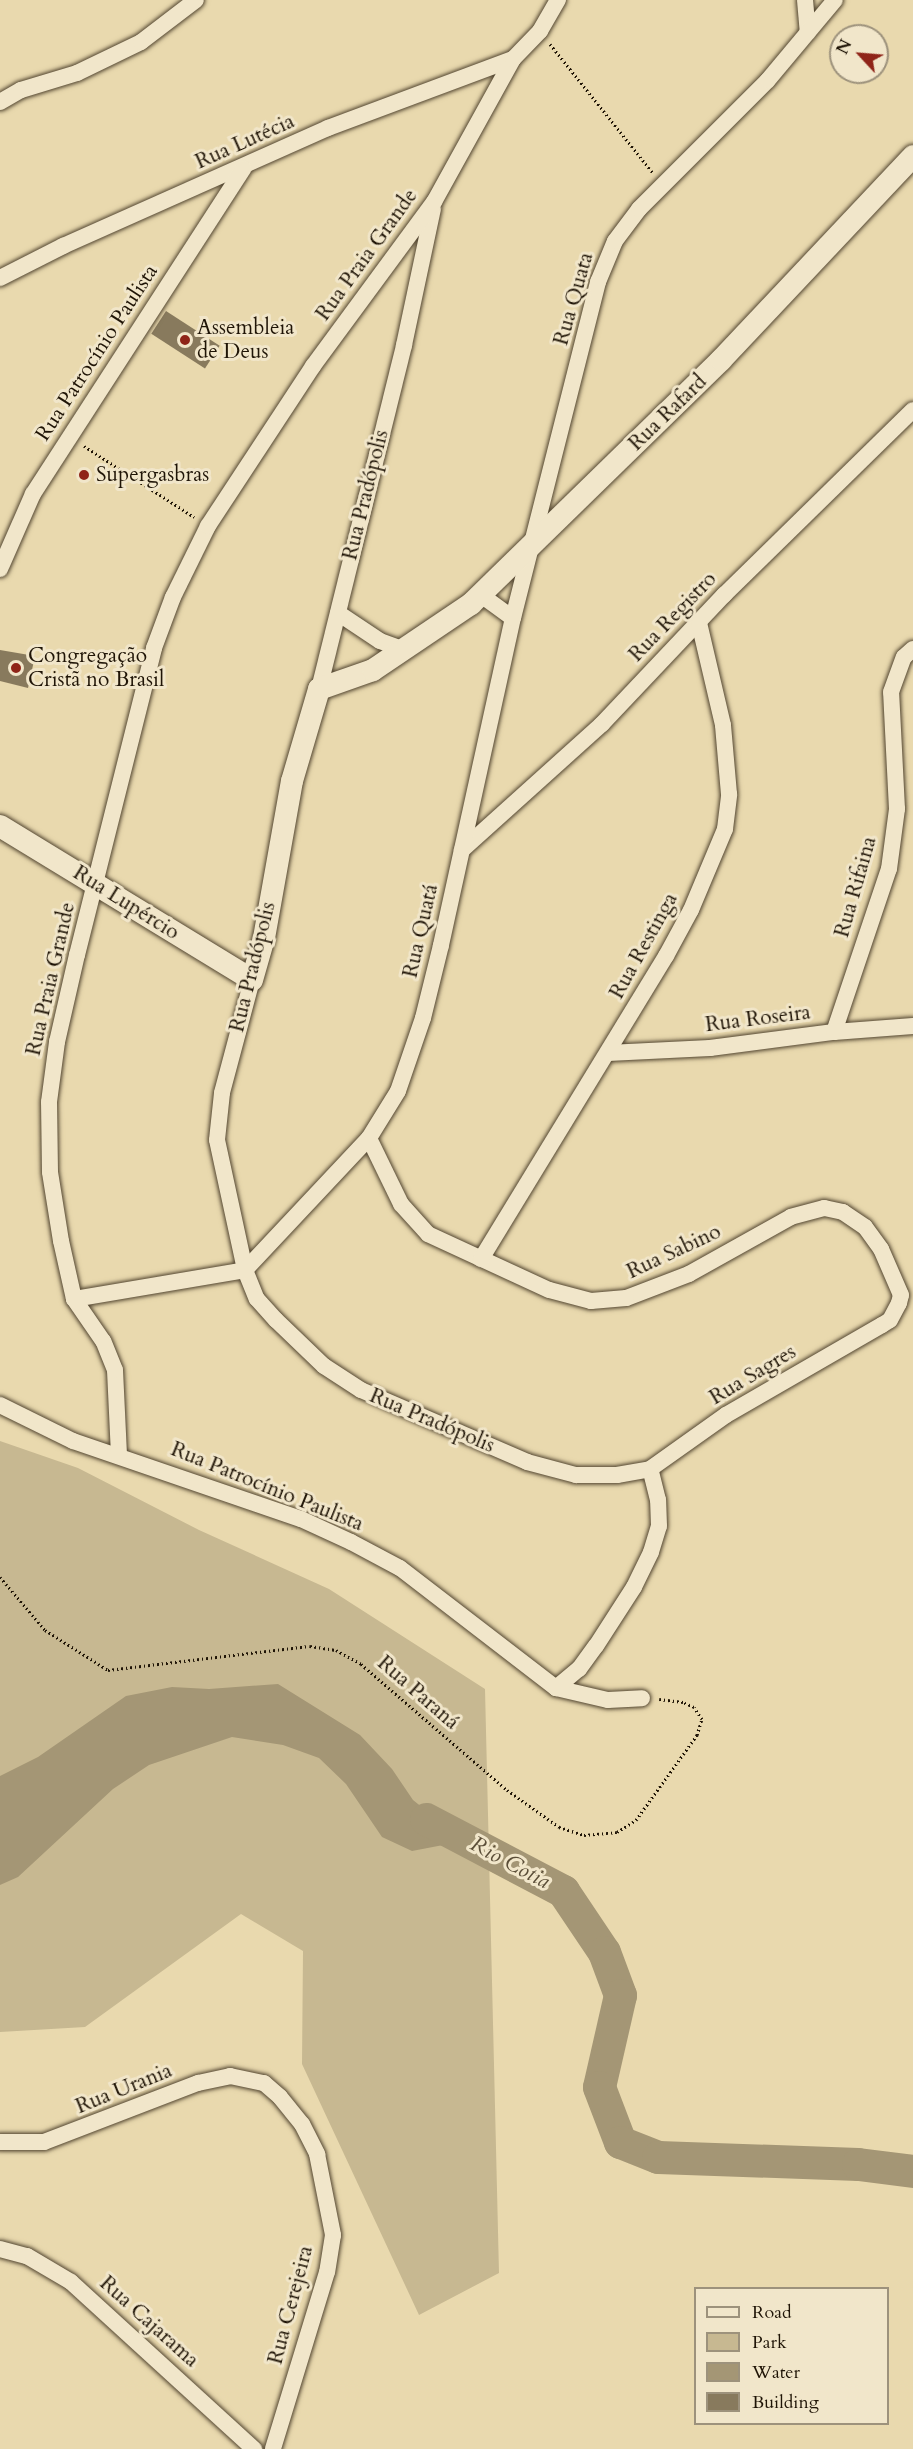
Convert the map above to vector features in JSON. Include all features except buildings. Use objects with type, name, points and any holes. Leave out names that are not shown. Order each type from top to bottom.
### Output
[{"type":"street","points":[[0,102],[21,90],[76,73],[141,42],[196,0]]},
{"type":"street","name":"Rua Praia Grande","points":[[119,1455],[115,1370],[103,1341],[74,1299],[50,1172],[49,1102],[57,1042],[154,648],[173,597],[208,526],[313,366],[434,202],[513,59],[540,31],[558,0]]},
{"type":"street","points":[[805,0],[808,32]]},
{"type":"street","name":"Rua Quata","points":[[531,547],[598,282],[615,241],[661,184],[768,80],[835,0]]},
{"type":"street","name":"Rua Lutécia","points":[[0,278],[113,223],[244,168],[328,128],[513,59]]},
{"type":"street","name":"Rua Rafard","points":[[319,690],[360,676],[405,650],[481,595],[721,360],[913,156]]},
{"type":"street","name":"Rua Patrocínio Paulista","points":[[0,569],[33,494],[244,168]]},
{"type":"street","name":"Rua Pradópolis","points":[[434,202],[338,613],[319,690],[292,781],[264,938],[222,1093],[217,1140],[244,1270],[257,1299],[324,1366],[361,1390],[527,1462],[576,1475],[617,1475],[650,1469]]},
{"type":"street","name":"Rua Registro","points":[[462,850],[602,724],[699,623],[913,410]]},
{"type":"street","name":"Rua Quatá","points":[[244,1270],[369,1138],[398,1091],[423,1018],[531,547]]},
{"type":"street","points":[[481,595],[513,618]]},
{"type":"street","points":[[338,613],[380,641],[405,650]]},
{"type":"street","name":"Rua Restinga","points":[[481,1259],[608,1053],[691,910],[725,829],[729,794],[723,725],[699,623]]},
{"type":"street","name":"Rua Rifaina","points":[[834,1032],[889,869],[897,809],[891,692],[904,657],[913,650]]},
{"type":"street","name":"Rua Lupércio","points":[[0,826],[252,980]]},
{"type":"street","name":"Rua Roseira","points":[[608,1053],[710,1048],[834,1032],[913,1026]]},
{"type":"street","name":"Rua Sabino","points":[[369,1138],[400,1204],[428,1234],[549,1290],[591,1301],[626,1298],[689,1274],[791,1217],[824,1208],[843,1212],[865,1227],[881,1249],[901,1295],[897,1310],[882,1325]]},
{"type":"street","points":[[74,1299],[244,1270]]},
{"type":"street","name":"Rua Sagres","points":[[650,1469],[726,1415],[882,1325]]},
{"type":"street","name":"Rua Patrocínio Paulista","points":[[0,1405],[74,1441],[301,1519],[361,1547],[400,1568],[440,1597],[502,1649],[556,1688]]},
{"type":"street","points":[[556,1688],[579,1669],[596,1646],[634,1587],[651,1552],[659,1526],[658,1500],[650,1469]]},
{"type":"street","points":[[556,1688],[608,1700],[642,1698]]},
{"type":"street","name":"Rua Urania","points":[[0,2142],[45,2142],[198,2083],[230,2076],[264,2084]]},
{"type":"street","name":"Rua Cerejeira","points":[[264,2084],[302,2124],[317,2154],[333,2235],[327,2272],[273,2449]]},
{"type":"street","name":"Rua Cajarama","points":[[0,2249],[27,2256],[71,2282],[254,2449]]},
{"type":"path","points":[[540,31],[661,184]]},
{"type":"path","points":[[69,436],[208,526]]},
{"type":"path","name":"Rua Paraná","points":[[0,1577],[45,1630],[108,1670],[310,1646],[336,1650],[361,1664],[507,1790],[560,1827],[584,1835],[617,1832],[636,1820],[697,1735],[702,1719],[694,1707],[683,1702],[642,1698]]},
{"type":"green space","points":[[0,1441],[78,1468],[199,1530],[329,1589],[485,1689],[499,2273],[419,2315],[302,2064],[303,1951],[241,1914],[85,2027],[0,2032]]},
{"type":"water","points":[[278,1684],[360,1735],[392,1769],[413,1800],[464,1841],[412,1851],[382,1837],[346,1784],[319,1758],[283,1745],[232,1737],[149,1765],[113,1789],[18,1877],[0,1885],[0,1776],[38,1757],[126,1696],[172,1687],[209,1689]]},
{"type":"waterway","name":"Rio Cotia","points":[[426,1819],[563,1891],[604,1952],[620,1995],[599,2087],[620,2142],[658,2157],[858,2164],[913,2171]]},
{"type":"place","name":"Assembleia de Deus","points":[[185,340]]},
{"type":"place","name":"Supergasbras","points":[[84,475]]},
{"type":"place","name":"Congregação Cristã no Brasil","points":[[16,668]]}]
